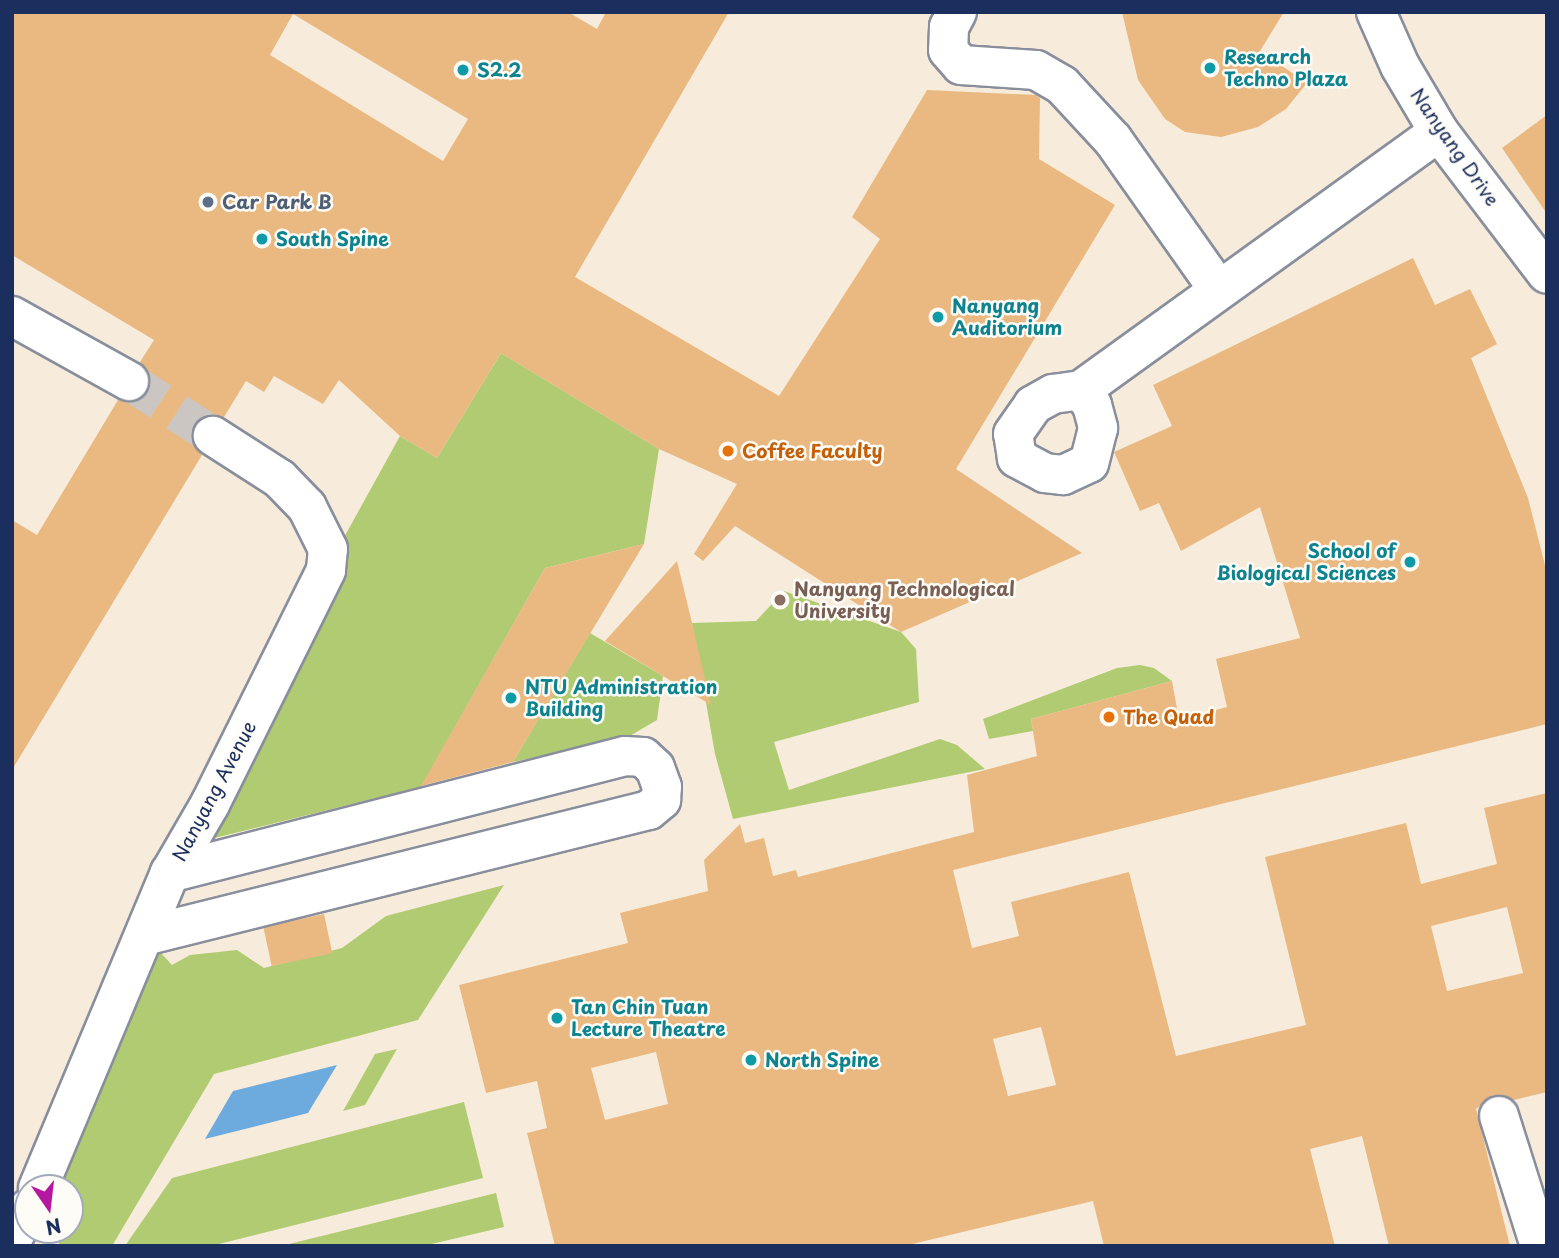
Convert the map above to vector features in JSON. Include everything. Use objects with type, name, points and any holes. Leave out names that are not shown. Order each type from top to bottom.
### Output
[{"type":"street","points":[[957,12],[950,27],[948,50],[961,65],[1036,70],[1062,85],[1113,140],[1218,289]]},
{"type":"street","name":"Nanyang Drive","points":[[1376,12],[1400,66],[1439,132],[1547,274]]},
{"type":"street","points":[[1081,390],[1439,132]]},
{"type":"street","points":[[12,316],[129,381]]},
{"type":"street","name":"Nanyang Avenue","points":[[44,1174],[170,873],[210,804],[326,570],[323,536],[307,507],[280,479],[213,436]]},
{"type":"street","points":[[144,936],[411,872],[649,810],[661,800],[663,787],[655,768],[643,757],[625,755],[170,873]]},
{"type":"street","points":[[394,815],[411,872]]},
{"type":"street","points":[[1499,1115],[1540,1246]]},
{"type":"green space","points":[[501,353],[659,449],[644,544],[545,568],[421,787],[186,845],[326,570],[400,436],[437,458]]},
{"type":"green space","points":[[784,591],[901,632],[916,649],[919,702],[774,742],[789,790],[940,739],[957,745],[985,769],[733,819],[715,754],[692,623],[756,621]]},
{"type":"green space","points":[[590,633],[663,676],[657,720],[628,737],[513,762]]},
{"type":"green space","points":[[1140,665],[1154,668],[1172,681],[1031,719],[1033,731],[989,739],[983,719],[1117,668]]},
{"type":"green space","points":[[504,885],[418,1020],[214,1074],[112,1246],[60,1246],[84,1244],[84,1174],[62,1174],[154,956],[161,953],[172,965],[190,955],[237,950],[264,968],[342,948],[386,916]]},
{"type":"green space","points":[[397,1049],[365,1105],[343,1111],[375,1054]]},
{"type":"green space","points":[[464,1102],[483,1178],[211,1246],[125,1246],[172,1178]]},
{"type":"green space","points":[[496,1193],[504,1227],[423,1246],[281,1246]]},
{"type":"water","points":[[337,1065],[308,1113],[205,1139],[233,1091]]},
{"type":"building","points":[[12,12],[568,12],[597,29],[606,12],[729,12],[575,277],[779,396],[880,239],[852,217],[927,90],[1036,95],[1040,98],[1039,159],[1115,205],[956,469],[1082,553],[901,632],[735,526],[703,561],[694,554],[737,484],[659,449],[501,353],[437,458],[400,436],[339,380],[323,404],[274,376],[264,392],[246,381],[224,417],[204,416],[194,425],[193,445],[202,455],[12,770],[12,520],[37,535],[118,400],[130,403],[148,392],[151,380],[140,362],[154,340],[12,255]],"holes":[[[293,14],[468,119],[443,161],[270,55]]]},
{"type":"building","name":"Research Techno Plaza","points":[[1122,12],[1284,12],[1260,51],[1307,83],[1286,109],[1258,127],[1221,137],[1185,132],[1165,119],[1138,80]]},
{"type":"building","points":[[1547,115],[1547,214],[1502,148]]},
{"type":"building","points":[[1413,258],[1435,305],[1470,289],[1497,344],[1471,358],[1528,498],[1547,573],[1547,724],[953,870],[972,948],[1019,936],[1011,902],[1129,872],[1176,1056],[1306,1025],[1265,857],[1406,823],[1421,884],[1497,864],[1484,808],[1547,793],[1547,1092],[1514,1100],[1493,1095],[1476,1109],[1510,1246],[1389,1246],[1362,1136],[1310,1149],[1335,1246],[1104,1246],[1093,1201],[904,1246],[555,1246],[527,1133],[547,1128],[537,1081],[486,1093],[459,985],[628,943],[620,913],[708,891],[704,860],[740,824],[745,843],[764,838],[773,876],[796,870],[798,877],[974,832],[967,775],[1037,756],[1031,719],[1172,681],[1179,720],[1227,707],[1216,659],[1300,638],[1260,507],[1181,551],[1159,503],[1140,511],[1114,452],[1172,426],[1153,385]],"holes":[[[1507,907],[1523,973],[1447,991],[1431,926]],[[1041,1027],[1056,1085],[1008,1096],[993,1039]],[[656,1052],[668,1104],[605,1120],[591,1068]]]},
{"type":"building","name":"NTU Administration Building","points":[[644,544],[513,762],[421,786],[545,568]]},
{"type":"building","points":[[677,561],[692,623],[711,705],[605,641]]},
{"type":"building","points":[[324,914],[332,953],[272,966],[263,927]]},
{"type":"tunnel","points":[[129,381],[213,436]]},
{"type":"place","name":"Research Techno Plaza","points":[[1210,68]]},
{"type":"place","name":"S2.2","points":[[463,70]]},
{"type":"place","name":"Car Park B","points":[[208,202]]},
{"type":"place","name":"South Spine","points":[[262,239]]},
{"type":"place","name":"Nanyang Auditorium","points":[[938,317]]},
{"type":"place","name":"Coffee Faculty","points":[[728,451]]},
{"type":"place","name":"School of Biological Sciences","points":[[1410,562]]},
{"type":"place","name":"Nanyang Technological University","points":[[780,600]]},
{"type":"place","name":"NTU Administration Building","points":[[511,698]]},
{"type":"place","name":"The Quad","points":[[1109,717]]},
{"type":"place","name":"Tan Chin Tuan Lecture Theatre","points":[[557,1018]]},
{"type":"place","name":"North Spine","points":[[751,1060]]}]
